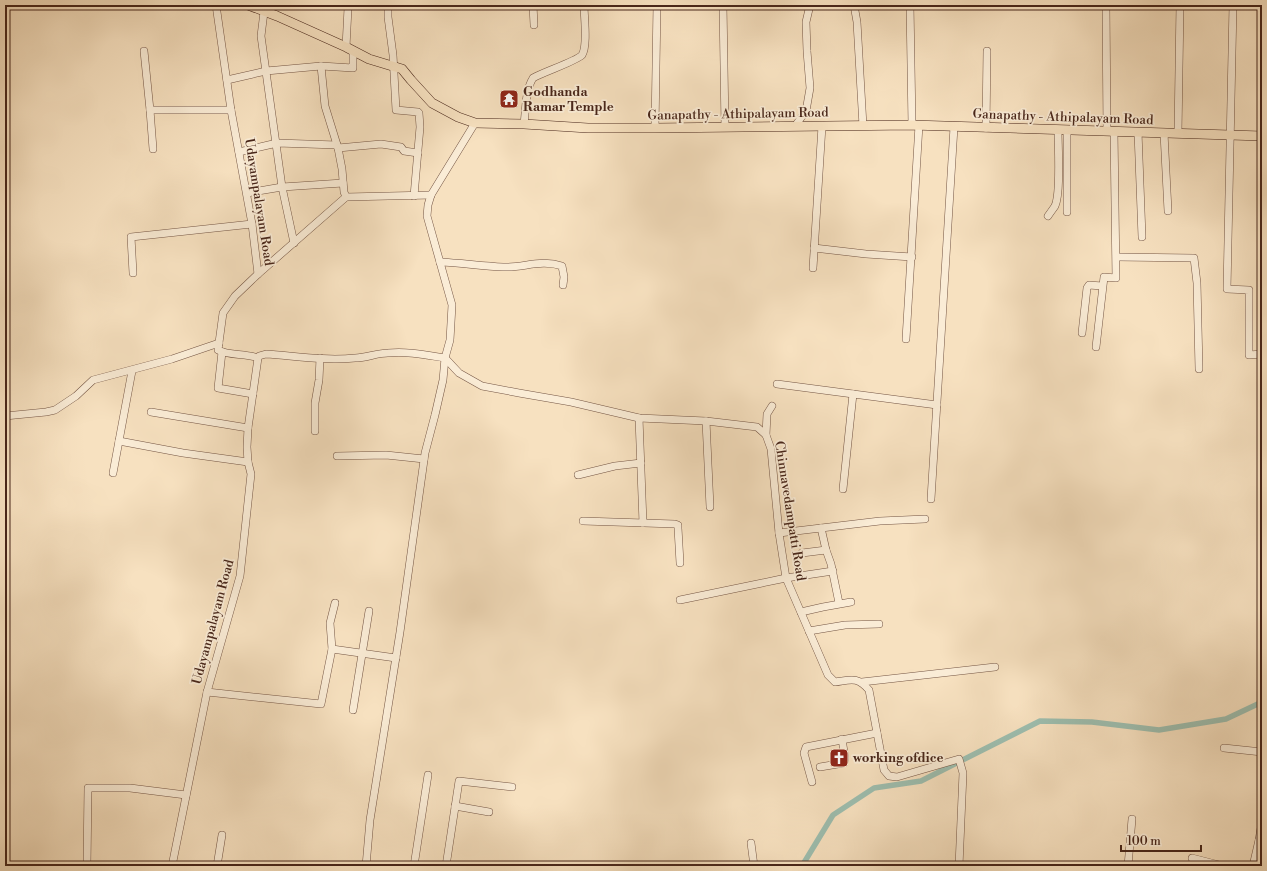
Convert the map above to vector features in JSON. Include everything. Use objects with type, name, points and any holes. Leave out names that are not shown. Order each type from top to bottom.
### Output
[{"type":"main road","name":"Ganapathy - Athipalayam Road","points":[[248,5],[263,9],[369,59],[402,69],[432,103],[458,117],[475,123],[588,128],[915,125],[1262,136]]},
{"type":"street","name":"Udayampalayam Road","points":[[216,5],[231,110],[252,224],[258,274],[235,296],[223,313],[218,350],[222,352]]},
{"type":"street","points":[[227,80],[266,71],[321,66],[353,68],[347,5]]},
{"type":"street","points":[[388,5],[394,66],[396,110],[419,113],[420,127],[414,196]]},
{"type":"street","points":[[533,5],[534,25]]},
{"type":"street","points":[[524,124],[527,95],[530,82],[533,78],[576,60],[582,54],[585,42],[584,5]]},
{"type":"street","points":[[655,128],[657,5]]},
{"type":"street","points":[[723,5],[725,127]]},
{"type":"street","points":[[795,126],[806,111],[810,88],[806,51],[806,22],[810,5]]},
{"type":"street","points":[[854,5],[863,126]]},
{"type":"street","points":[[906,339],[912,257],[915,125],[910,5]]},
{"type":"street","points":[[1096,347],[1104,277],[1116,278],[1106,5]]},
{"type":"street","points":[[1178,133],[1180,5]]},
{"type":"street","points":[[1233,5],[1227,289],[1249,290],[1249,355],[1262,354]]},
{"type":"street","points":[[263,9],[261,36],[282,187],[294,243]]},
{"type":"street","points":[[144,51],[153,149]]},
{"type":"street","points":[[986,128],[987,51]]},
{"type":"street","points":[[321,66],[325,106],[337,146],[346,197]]},
{"type":"street","points":[[150,110],[231,110]]},
{"type":"street","points":[[366,866],[370,820],[396,658],[424,459],[443,380],[445,358],[450,340],[452,305],[427,216],[428,205],[431,195],[475,123]]},
{"type":"street","points":[[813,268],[822,126]]},
{"type":"street","points":[[931,499],[954,127]]},
{"type":"street","points":[[1062,130],[1067,212]]},
{"type":"street","points":[[1048,216],[1057,200],[1062,130]]},
{"type":"street","points":[[1138,132],[1142,237]]},
{"type":"street","points":[[1164,133],[1168,211]]},
{"type":"street","points":[[239,152],[277,143],[337,146],[381,144],[401,147],[404,151],[418,153]]},
{"type":"street","points":[[247,193],[282,187],[343,183]]},
{"type":"street","points":[[258,274],[346,197],[431,195]]},
{"type":"street","points":[[133,273],[131,237],[252,224]]},
{"type":"street","points":[[814,248],[866,254],[912,257]]},
{"type":"street","points":[[1116,257],[1194,258],[1200,369]]},
{"type":"street","points":[[440,262],[504,267],[544,262],[554,263],[562,266],[564,277],[562,285]]},
{"type":"street","points":[[1082,333],[1087,288],[1089,285],[1102,286]]},
{"type":"street","points":[[5,416],[54,410],[76,396],[93,380],[172,359],[219,343]]},
{"type":"street","points":[[253,394],[218,388],[222,352],[250,355],[258,358],[259,356],[266,354],[320,358],[354,358],[386,353],[412,352],[445,358]]},
{"type":"street","name":"Udayampalayam Road","points":[[172,866],[207,692],[240,576],[251,474],[248,462],[247,447],[248,428],[258,358]]},
{"type":"street","points":[[315,431],[315,403],[319,380],[320,358]]},
{"type":"street","name":"Chinnavedampatti Road","points":[[445,358],[459,373],[482,386],[519,394],[571,402],[639,418],[706,421],[757,427],[766,435],[770,449],[779,533],[786,578],[828,675],[835,682],[854,680],[862,682],[995,667]]},
{"type":"street","points":[[113,473],[132,370]]},
{"type":"street","points":[[777,384],[937,405]]},
{"type":"street","points":[[843,489],[854,394]]},
{"type":"street","points":[[766,435],[767,414],[772,406]]},
{"type":"street","points":[[151,412],[248,428]]},
{"type":"street","points":[[639,418],[643,523]]},
{"type":"street","points":[[706,421],[710,507]]},
{"type":"street","points":[[119,442],[248,462]]},
{"type":"street","points":[[337,456],[386,455],[424,459]]},
{"type":"street","points":[[578,475],[615,466],[641,463]]},
{"type":"street","points":[[779,533],[880,521],[925,519]]},
{"type":"street","points":[[583,522],[678,525],[680,563]]},
{"type":"street","points":[[821,528],[833,571],[839,603]]},
{"type":"street","points":[[802,553],[826,550]]},
{"type":"street","points":[[680,600],[786,578],[833,571]]},
{"type":"street","points":[[801,612],[839,603],[851,602]]},
{"type":"street","points":[[207,692],[321,704],[332,649],[330,623],[335,603]]},
{"type":"street","points":[[353,710],[369,611]]},
{"type":"street","points":[[809,630],[845,625],[879,624]]},
{"type":"street","points":[[332,649],[396,658]]},
{"type":"street","points":[[862,682],[869,690],[884,770],[889,776],[897,777],[959,759],[963,773],[959,866]]},
{"type":"street","points":[[812,782],[804,749],[808,746],[877,733]]},
{"type":"street","points":[[820,767],[844,763],[845,758],[842,740]]},
{"type":"street","points":[[1224,748],[1262,752]]},
{"type":"street","points":[[414,866],[428,775]]},
{"type":"street","points":[[446,866],[459,781],[512,787]]},
{"type":"street","points":[[87,866],[88,788],[130,788],[186,796]]},
{"type":"street","points":[[455,806],[489,812]]},
{"type":"street","points":[[1128,866],[1132,820]]},
{"type":"street","points":[[1254,866],[1261,841],[1262,822]]},
{"type":"street","points":[[217,866],[222,835]]},
{"type":"street","points":[[752,843],[754,866]]},
{"type":"street","points":[[1192,858],[1219,866]]},
{"type":"waterway","points":[[802,866],[833,815],[874,788],[921,781],[1040,721],[1092,722],[1159,730],[1226,719],[1262,702]]},
{"type":"place","name":"Godhanda Ramar Temple","points":[[509,99]]},
{"type":"place","name":"working ofdice","points":[[839,758]]}]
